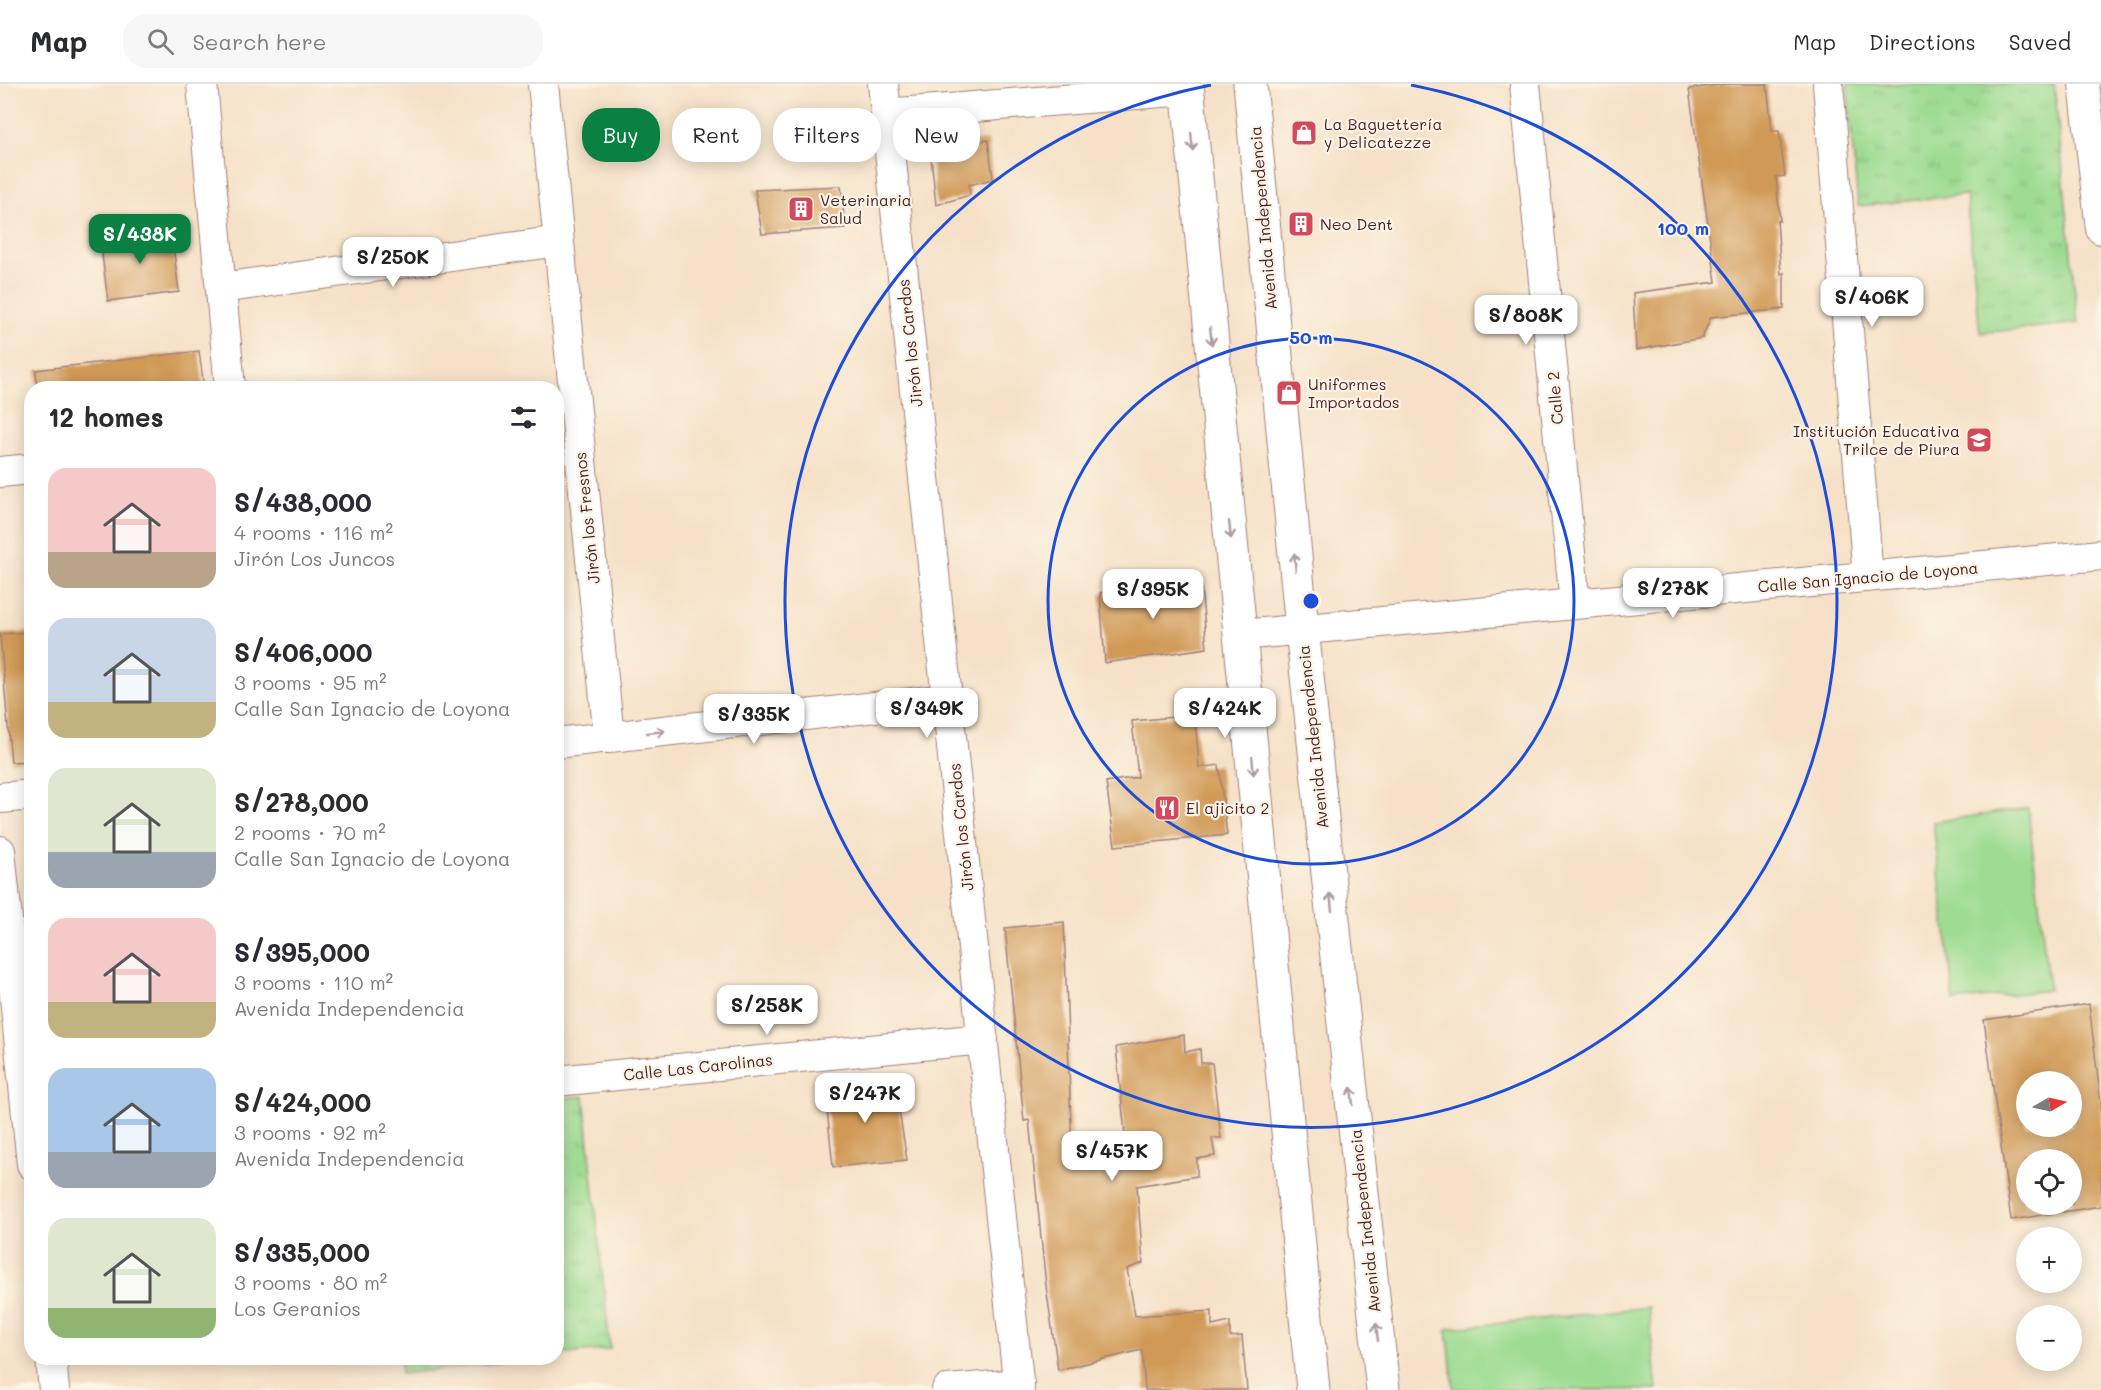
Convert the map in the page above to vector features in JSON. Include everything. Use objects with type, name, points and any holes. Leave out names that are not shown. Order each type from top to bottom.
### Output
[{"type":"main road","name":"Avenida Independencia","points":[[1250,84],[1302,629],[1383,1390]]},
{"type":"main road","points":[[1187,87],[1313,1390]]},
{"type":"street","points":[[202,84],[229,381]]},
{"type":"street","name":"Jirón los Fresnos","points":[[543,84],[609,738]]},
{"type":"street","name":"Jirón los Cardos","points":[[883,84],[1019,1387]]},
{"type":"street","name":"Calle 2","points":[[1525,84],[1575,604]]},
{"type":"street","points":[[1828,84],[1868,577]]},
{"type":"street","points":[[2084,84],[2101,229]]},
{"type":"street","points":[[886,114],[1187,87]]},
{"type":"street","points":[[221,288],[559,241]]},
{"type":"street","points":[[0,472],[24,470]]},
{"type":"street","name":"Calle San Ignacio de Loyona","points":[[1240,635],[2101,555]]},
{"type":"street","points":[[564,742],[947,699]]},
{"type":"street","points":[[0,798],[24,796]]},
{"type":"street","points":[[0,851],[24,1077]]},
{"type":"street","name":"Calle Las Carolinas","points":[[564,1080],[983,1040]]},
{"type":"street","points":[[52,1365],[54,1390]]},
{"type":"street","points":[[947,1390],[1019,1387]]},
{"type":"green space","points":[[1847,84],[2054,84],[2078,323],[1980,333],[1966,195],[1858,206]]},
{"type":"green space","points":[[2028,808],[2049,990],[1954,1001],[1933,822]]},
{"type":"green space","points":[[584,1096],[610,1349],[564,1354],[564,1098]]},
{"type":"green space","points":[[1648,1307],[1657,1390],[1454,1390],[1447,1329]]},
{"type":"green space","points":[[400,1365],[479,1365],[401,1374]]},
{"type":"building","points":[[1726,84],[1767,84],[1772,131],[1779,131],[1785,176],[1776,177],[1781,274],[1784,273],[1784,309],[1711,317],[1702,338],[1636,350],[1633,293],[1716,282],[1689,89]]},
{"type":"building","points":[[988,140],[993,179],[969,185],[970,195],[936,205],[932,162],[980,162],[980,141]]},
{"type":"building","name":"Veterinaria Salud","points":[[841,186],[845,228],[762,234],[755,190]]},
{"type":"building","points":[[171,229],[179,292],[108,301],[100,239]]},
{"type":"building","points":[[199,351],[203,381],[37,381],[36,370]]},
{"type":"building","points":[[1200,577],[1207,648],[1105,663],[1100,593]]},
{"type":"building","points":[[24,632],[24,761],[11,762],[0,634]]},
{"type":"building","name":"El ajicito 2","points":[[1195,715],[1199,768],[1219,765],[1227,835],[1115,846],[1106,782],[1138,777],[1132,721]]},
{"type":"building","points":[[1064,922],[1072,1156],[1127,1153],[1116,1047],[1184,1035],[1185,1052],[1200,1049],[1201,1063],[1212,1063],[1221,1138],[1212,1138],[1215,1156],[1197,1159],[1197,1176],[1137,1186],[1143,1263],[1127,1269],[1135,1316],[1212,1311],[1212,1326],[1230,1322],[1230,1337],[1242,1336],[1247,1390],[1145,1390],[1142,1350],[1058,1370],[1046,1286],[1029,1120],[1024,1121],[1005,928]]},
{"type":"building","points":[[2089,1004],[2101,1104],[2101,1206],[2082,1209],[2082,1149],[2016,1149],[2016,1215],[2043,1215],[2011,1220],[1984,1020]]},
{"type":"building","points":[[894,1079],[907,1160],[833,1167],[825,1090]]},
{"type":"place","name":"La Baguettería y Delicatezze","points":[[1304,133]]},
{"type":"place","name":"Veterinaria Salud","points":[[801,209]]},
{"type":"place","name":"Neo Dent","points":[[1301,224]]},
{"type":"place","name":"Uniformes Importados","points":[[1289,393]]},
{"type":"place","name":"Institución Educativa Trilce de Piura","points":[[1979,440]]},
{"type":"place","name":"El ajicito 2","points":[[1167,808]]}]
